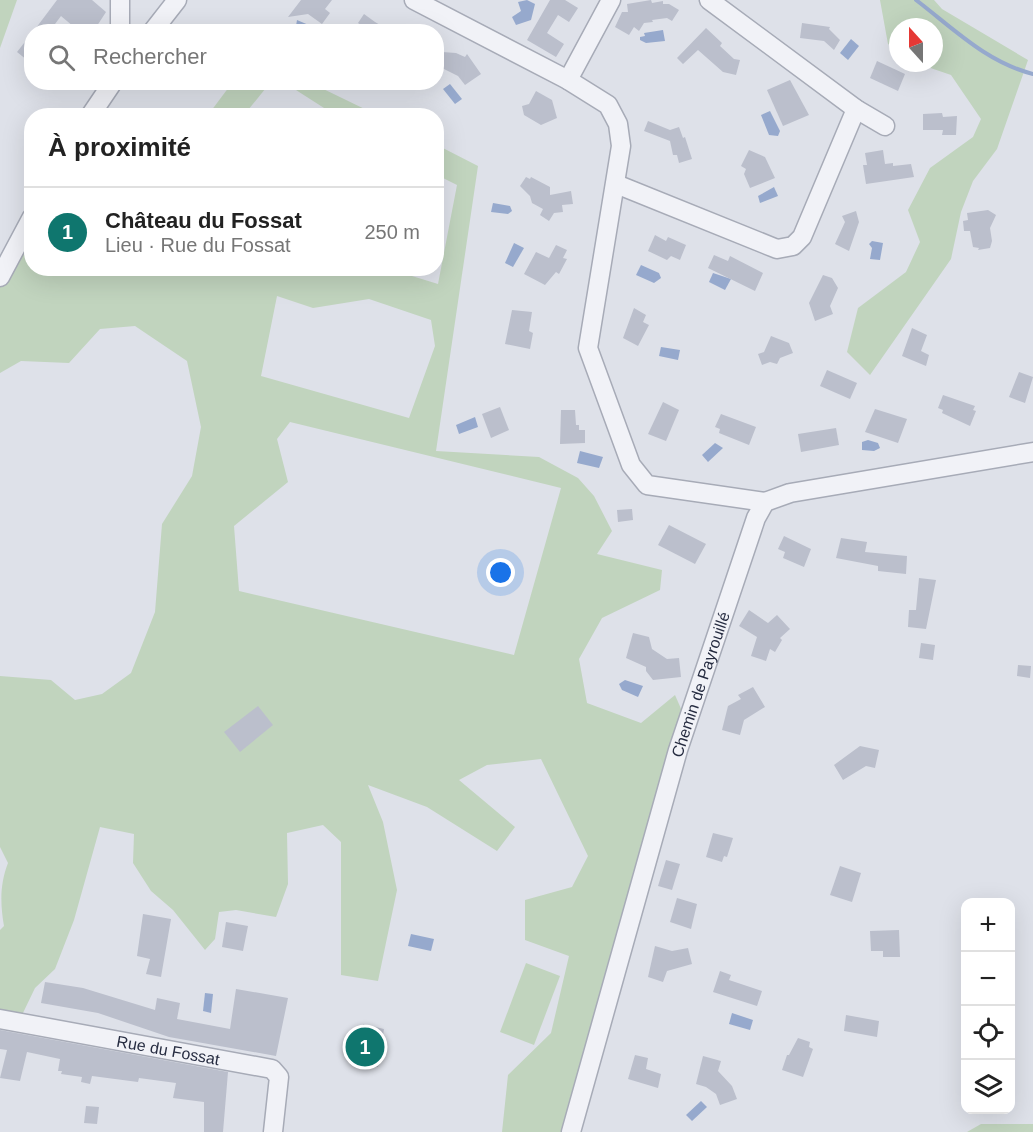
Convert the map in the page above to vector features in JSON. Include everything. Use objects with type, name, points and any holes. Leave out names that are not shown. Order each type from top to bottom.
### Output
[{"type":"street","points":[[120,0],[120,24]]},
{"type":"street","points":[[158,24],[177,0]]},
{"type":"street","points":[[414,0],[568,80],[608,105],[618,124],[621,146],[616,184],[588,348],[631,465],[647,484],[765,502],[790,493],[1033,452]]},
{"type":"street","points":[[568,80],[611,0]]},
{"type":"street","points":[[709,0],[856,109],[885,126]]},
{"type":"street","points":[[95,108],[108,90]]},
{"type":"street","points":[[616,184],[777,249],[794,246],[802,237],[856,109]]},
{"type":"street","points":[[0,277],[24,232]]},
{"type":"street","name":"Chemin de Payrouillé","points":[[571,1132],[678,750],[756,518],[765,502]]},
{"type":"street","name":"Rue du Fossat","points":[[0,1019],[272,1069],[279,1077],[273,1132]]},
{"type":"green space","points":[[0,0],[17,0],[0,48]]},
{"type":"green space","points":[[880,0],[934,0],[942,9],[1028,60],[997,149],[973,181],[961,212],[951,259],[870,375],[847,352],[858,308],[906,272],[920,242],[908,210],[930,168],[973,137],[981,119],[951,75],[942,72],[943,18],[889,18],[888,44]]},
{"type":"green space","points":[[227,90],[264,90],[250,108],[213,108]]},
{"type":"green space","points":[[296,90],[325,90],[363,108],[324,108]]},
{"type":"green space","points":[[444,149],[478,166],[436,451],[539,457],[578,478],[594,496],[612,531],[597,554],[662,570],[660,590],[602,618],[579,659],[587,703],[641,723],[675,695],[682,711],[564,1132],[502,1132],[508,1075],[551,1033],[569,956],[525,940],[525,900],[572,887],[588,856],[541,759],[487,765],[459,780],[515,827],[497,851],[427,807],[368,785],[383,822],[397,890],[378,981],[341,975],[341,842],[323,825],[287,833],[288,884],[276,917],[236,910],[219,912],[215,939],[205,950],[173,910],[151,891],[133,863],[134,834],[100,827],[74,920],[55,969],[35,988],[22,1015],[0,1011],[0,930],[4,926],[3,878],[8,863],[0,847],[0,676],[51,680],[75,700],[102,694],[131,673],[155,612],[162,524],[192,476],[201,427],[187,361],[135,326],[100,329],[69,363],[21,361],[0,373],[0,285],[24,241],[24,276],[412,276],[438,284],[440,276],[444,276],[444,253],[457,185],[444,178]],"holes":[[[277,296],[313,308],[369,299],[431,320],[435,346],[409,418],[261,376]],[[290,422],[561,488],[514,655],[239,591],[234,526],[288,482],[277,439]]]},
{"type":"green space","points":[[526,963],[560,976],[534,1045],[500,1032]]},
{"type":"green space","points":[[981,1124],[1033,1124],[1033,1132],[967,1132]]},
{"type":"water","points":[[527,0],[535,4],[531,20],[516,25],[512,17],[521,11],[518,2]]},
{"type":"water","points":[[663,30],[665,41],[646,43],[640,40],[640,37],[645,36],[644,33]]},
{"type":"water","points":[[851,39],[859,46],[848,60],[840,53]]},
{"type":"water","points":[[450,84],[462,99],[455,104],[444,88]]},
{"type":"water","points":[[770,111],[780,131],[778,136],[769,135],[761,115]]},
{"type":"water","points":[[774,187],[778,196],[760,203],[758,196]]},
{"type":"water","points":[[493,203],[510,206],[512,211],[508,214],[491,212]]},
{"type":"water","points":[[872,241],[883,243],[880,260],[870,259],[872,248],[869,244]]},
{"type":"water","points":[[514,243],[524,248],[513,267],[505,263]]},
{"type":"water","points":[[641,265],[659,273],[661,278],[654,283],[636,275]]},
{"type":"water","points":[[713,273],[731,279],[725,290],[709,282]]},
{"type":"water","points":[[661,347],[680,350],[678,360],[659,356]]},
{"type":"water","points":[[475,417],[478,427],[459,434],[456,425]]},
{"type":"water","points":[[868,440],[878,443],[880,448],[874,451],[862,450],[862,442]]},
{"type":"water","points":[[715,443],[723,448],[708,462],[702,455]]},
{"type":"water","points":[[580,451],[603,457],[599,468],[577,463]]},
{"type":"water","points":[[625,680],[643,686],[638,697],[622,690],[619,684]]},
{"type":"water","points":[[411,934],[434,939],[431,951],[408,946]]},
{"type":"water","points":[[205,993],[213,994],[211,1013],[203,1011]]},
{"type":"water","points":[[732,1013],[753,1020],[750,1030],[729,1024]]},
{"type":"water","points":[[701,1101],[707,1107],[692,1121],[686,1115]]},
{"type":"building","points":[[57,0],[92,0],[106,12],[98,24],[70,24],[61,16],[55,24],[39,24]]},
{"type":"building","points":[[301,0],[332,0],[325,9],[330,13],[322,24],[308,14],[288,17]]},
{"type":"building","points":[[550,0],[565,0],[578,8],[569,22],[558,15],[547,33],[564,44],[556,57],[527,40]]},
{"type":"building","points":[[651,0],[652,3],[663,1],[663,4],[669,4],[679,10],[672,21],[667,18],[652,20],[653,22],[644,23],[639,31],[634,27],[629,35],[615,27],[622,12],[628,12],[627,4]]},
{"type":"building","points":[[364,14],[378,24],[359,24]]},
{"type":"building","points":[[802,23],[830,27],[829,29],[840,40],[834,50],[824,41],[800,38]]},
{"type":"building","points":[[706,28],[722,43],[720,46],[734,59],[740,60],[736,75],[723,72],[698,50],[683,64],[677,58]]},
{"type":"building","points":[[24,43],[24,58],[17,52]]},
{"type":"building","points":[[444,52],[456,53],[465,57],[467,54],[481,74],[465,85],[458,76],[444,69]]},
{"type":"building","points":[[877,61],[889,67],[889,72],[905,74],[898,91],[870,78]]},
{"type":"building","points":[[790,80],[809,115],[783,126],[767,90]]},
{"type":"building","points":[[536,91],[552,100],[557,118],[541,125],[524,115],[522,106],[529,104]]},
{"type":"building","points":[[942,113],[943,117],[957,116],[956,135],[942,135],[943,130],[923,130],[923,114]]},
{"type":"building","points":[[648,121],[670,130],[679,127],[692,159],[679,163],[677,155],[673,155],[670,141],[644,131]]},
{"type":"building","points":[[749,150],[765,157],[775,178],[750,188],[744,174],[746,169],[741,166]]},
{"type":"building","points":[[883,150],[885,164],[893,163],[893,166],[911,164],[914,177],[866,184],[863,165],[867,165],[865,153]]},
{"type":"building","points":[[526,177],[530,179],[531,177],[550,187],[550,195],[571,191],[573,204],[562,205],[563,212],[554,213],[549,221],[540,215],[543,209],[532,203],[530,196],[520,186]]},
{"type":"building","points":[[988,210],[996,215],[990,228],[992,241],[990,248],[978,250],[979,248],[973,247],[970,231],[964,231],[963,221],[968,220],[967,213]]},
{"type":"building","points":[[856,211],[859,222],[849,251],[835,244],[845,222],[842,216]]},
{"type":"building","points":[[655,235],[666,241],[668,237],[686,245],[680,260],[671,256],[667,260],[648,251]]},
{"type":"building","points":[[556,245],[567,250],[563,258],[567,259],[559,274],[556,272],[545,285],[524,274],[536,252],[549,258]]},
{"type":"building","points":[[714,255],[728,261],[730,256],[763,273],[755,291],[708,268]]},
{"type":"building","points":[[823,275],[832,278],[838,288],[830,306],[833,314],[815,321],[809,303]]},
{"type":"building","points":[[634,308],[646,315],[643,322],[649,325],[638,346],[623,338]]},
{"type":"building","points":[[512,310],[532,312],[529,331],[533,333],[530,349],[505,344]]},
{"type":"building","points":[[912,328],[927,335],[921,351],[929,355],[926,366],[902,356]]},
{"type":"building","points":[[771,336],[789,343],[793,353],[780,358],[777,364],[770,362],[762,365],[758,354],[764,352]]},
{"type":"building","points":[[827,370],[857,383],[850,399],[820,386]]},
{"type":"building","points":[[1019,372],[1033,377],[1025,403],[1009,397]]},
{"type":"building","points":[[943,395],[975,406],[973,410],[976,411],[970,426],[942,413],[943,410],[938,408]]},
{"type":"building","points":[[663,402],[679,410],[666,441],[648,434]]},
{"type":"building","points":[[500,407],[509,430],[491,438],[482,414]]},
{"type":"building","points":[[875,409],[907,419],[898,443],[865,432]]},
{"type":"building","points":[[561,410],[575,410],[576,425],[579,425],[579,430],[585,430],[585,443],[560,444]]},
{"type":"building","points":[[721,414],[756,427],[749,445],[719,433],[720,429],[715,427]]},
{"type":"building","points":[[836,428],[839,445],[801,452],[798,434]]},
{"type":"building","points":[[632,509],[633,520],[618,522],[617,510]]},
{"type":"building","points":[[669,525],[706,544],[695,564],[658,545]]},
{"type":"building","points":[[784,536],[811,549],[804,567],[783,558],[785,552],[778,549]]},
{"type":"building","points":[[841,538],[867,542],[865,552],[907,556],[906,574],[878,571],[878,566],[836,558]]},
{"type":"building","points":[[919,578],[936,580],[926,629],[908,627],[909,610],[916,610]]},
{"type":"building","points":[[749,610],[768,623],[777,615],[790,629],[780,638],[782,640],[775,652],[770,649],[766,661],[751,656],[757,637],[739,626]]},
{"type":"building","points":[[633,633],[649,637],[652,649],[667,659],[679,658],[681,677],[653,680],[646,671],[646,667],[626,658]]},
{"type":"building","points":[[921,643],[935,645],[933,660],[919,658]]},
{"type":"building","points":[[1018,665],[1031,666],[1030,678],[1017,676]]},
{"type":"building","points":[[753,687],[765,707],[744,720],[740,735],[722,730],[728,706],[741,699],[738,695]]},
{"type":"building","points":[[258,706],[273,725],[240,752],[224,732]]},
{"type":"building","points":[[860,746],[879,750],[875,768],[866,766],[843,780],[834,765]]},
{"type":"building","points":[[713,833],[733,838],[727,857],[724,856],[722,862],[706,857]]},
{"type":"building","points":[[666,860],[680,864],[672,890],[658,886]]},
{"type":"building","points":[[840,866],[861,873],[852,902],[830,895]]},
{"type":"building","points":[[677,898],[697,904],[691,929],[670,922]]},
{"type":"building","points":[[143,914],[171,919],[161,977],[146,974],[150,959],[137,956]]},
{"type":"building","points":[[226,922],[248,926],[243,951],[222,947]]},
{"type":"building","points":[[899,930],[900,957],[883,957],[883,951],[871,951],[870,931]]},
{"type":"building","points":[[655,946],[672,951],[688,948],[692,964],[667,971],[663,982],[648,977]]},
{"type":"building","points":[[720,971],[731,975],[729,980],[762,991],[757,1006],[713,992]]},
{"type":"building","points":[[45,982],[83,988],[155,1010],[157,998],[180,1003],[177,1019],[230,1029],[236,989],[288,998],[276,1056],[169,1037],[98,1013],[41,1003]]},
{"type":"building","points":[[846,1015],[879,1021],[877,1037],[844,1031]]},
{"type":"building","points":[[363,1024],[384,1029],[378,1067],[350,1062],[356,1030],[362,1031]]},
{"type":"building","points":[[0,1030],[228,1072],[223,1132],[204,1132],[204,1102],[173,1098],[176,1083],[139,1078],[138,1082],[92,1076],[90,1084],[81,1082],[82,1077],[61,1074],[62,1071],[58,1071],[60,1059],[27,1052],[20,1081],[0,1078],[7,1050],[0,1049]]},
{"type":"building","points":[[798,1038],[810,1042],[809,1047],[813,1049],[803,1077],[782,1070],[787,1055]]},
{"type":"building","points":[[635,1055],[648,1058],[646,1069],[661,1074],[658,1088],[628,1079]]},
{"type":"building","points":[[703,1056],[721,1061],[718,1071],[732,1086],[737,1099],[720,1105],[716,1094],[696,1084]]},
{"type":"building","points":[[86,1106],[99,1107],[97,1124],[84,1123]]},
{"type":"waterway","points":[[916,0],[985,53],[1016,69],[1033,74]]},
{"type":"place","name":"Château du Fossat","points":[[365,1047]]}]
